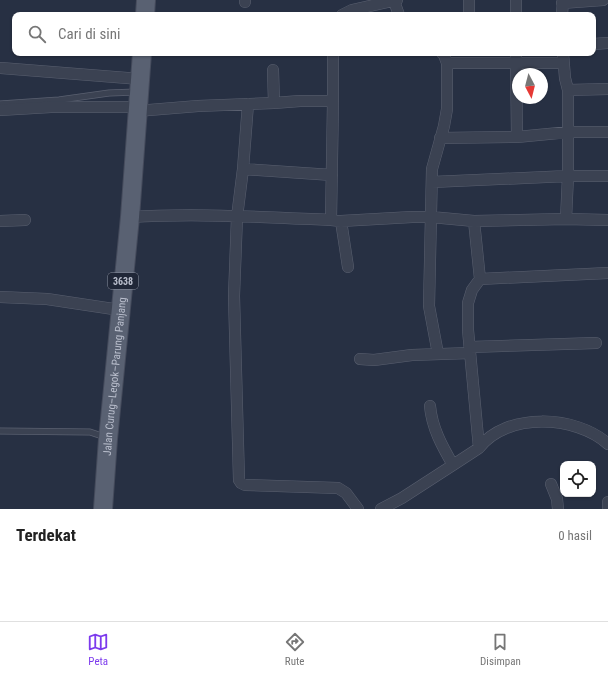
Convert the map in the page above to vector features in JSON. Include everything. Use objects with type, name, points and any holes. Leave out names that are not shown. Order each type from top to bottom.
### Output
[{"type":"main road","points":[[145,12],[146,0]]},
{"type":"main road","name":"Jalan Curug–Legok–Parung Panjang","points":[[104,509],[108,439],[130,217],[142,56]]},
{"type":"street","points":[[348,12],[395,0],[398,12]]},
{"type":"street","points":[[469,0],[469,12]]},
{"type":"street","points":[[516,0],[516,12]]},
{"type":"street","points":[[562,12],[563,1],[603,0]]},
{"type":"street","points":[[596,44],[608,43]]},
{"type":"street","points":[[333,56],[332,175],[336,221],[348,267]]},
{"type":"street","points":[[438,354],[428,306],[433,160],[447,109],[447,63],[444,56]]},
{"type":"street","points":[[447,63],[471,58],[563,58],[568,90],[569,132],[566,219]]},
{"type":"street","points":[[516,58],[517,137]]},
{"type":"street","points":[[1,68],[138,97],[248,104],[333,101]]},
{"type":"street","points":[[273,70],[274,103]]},
{"type":"street","points":[[568,90],[608,89]]},
{"type":"street","points":[[0,110],[138,97]]},
{"type":"street","points":[[248,104],[243,170],[237,217],[234,296],[239,480],[245,485],[338,488],[346,493],[353,506]]},
{"type":"street","points":[[440,138],[517,137],[569,132],[608,132]]},
{"type":"street","points":[[243,170],[332,175]]},
{"type":"street","points":[[432,182],[568,176],[608,176]]},
{"type":"street","points":[[130,217],[163,215],[253,216],[336,221],[389,217],[430,217],[474,221],[566,219],[608,220]]},
{"type":"street","points":[[0,221],[25,220]]},
{"type":"street","points":[[474,221],[480,279],[472,290],[468,302],[468,330],[478,448]]},
{"type":"street","points":[[480,279],[608,273]]},
{"type":"street","points":[[0,297],[48,299],[120,310]]},
{"type":"street","points":[[360,359],[374,360],[470,350],[596,343]]},
{"type":"street","points":[[430,406],[431,418],[440,442],[454,465]]},
{"type":"street","points":[[381,509],[402,498],[454,465],[478,448],[484,440],[501,429],[527,422],[561,423],[590,431],[608,444]]},
{"type":"street","points":[[551,484],[557,499],[558,509]]},
{"type":"street","points":[[608,502],[608,509]]},
{"type":"lane","points":[[0,104],[59,100],[109,93],[138,97]]},
{"type":"lane","points":[[0,431],[90,432],[108,439]]}]
